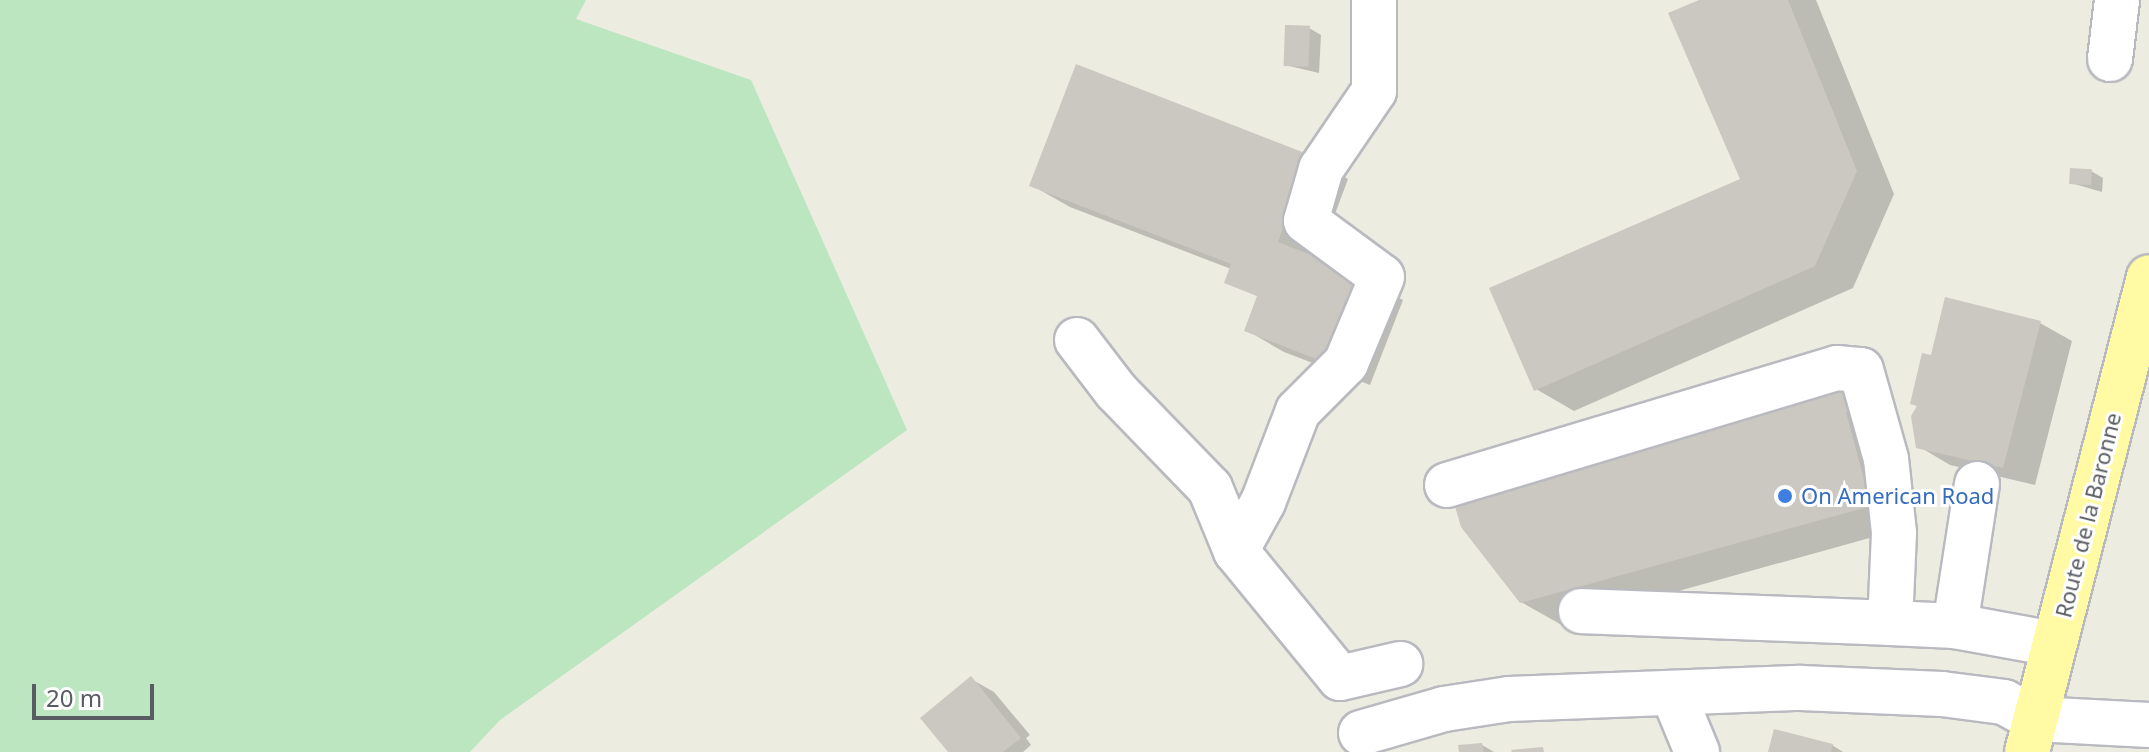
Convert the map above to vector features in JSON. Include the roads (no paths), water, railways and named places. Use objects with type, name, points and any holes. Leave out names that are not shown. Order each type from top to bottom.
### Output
[{"type":"main road","name":"Route de la Baronne","points":[[2031,735],[2149,277]]},
{"type":"lane","points":[[1236,551],[1263,502],[1298,411],[1346,363],[1382,277],[1306,221],[1321,169],[1374,91],[1374,0]]},
{"type":"lane","points":[[2110,59],[2117,0]]},
{"type":"lane","points":[[1077,340],[1116,391],[1210,488],[1236,551],[1340,678],[1400,664]]},
{"type":"lane","points":[[1447,485],[1837,368],[1861,370],[1886,459],[1891,504],[1890,623]]},
{"type":"lane","points":[[1955,626],[1977,484]]},
{"type":"lane","points":[[1581,611],[1955,626],[2054,644]]},
{"type":"lane","points":[[1361,733],[1444,709],[1509,699],[1801,688],[1942,694],[2004,702],[2031,735],[2149,725]]},
{"type":"lane","points":[[1673,694],[1697,752]]},
{"type":"place","name":"On American Road","points":[[1785,496]]}]
